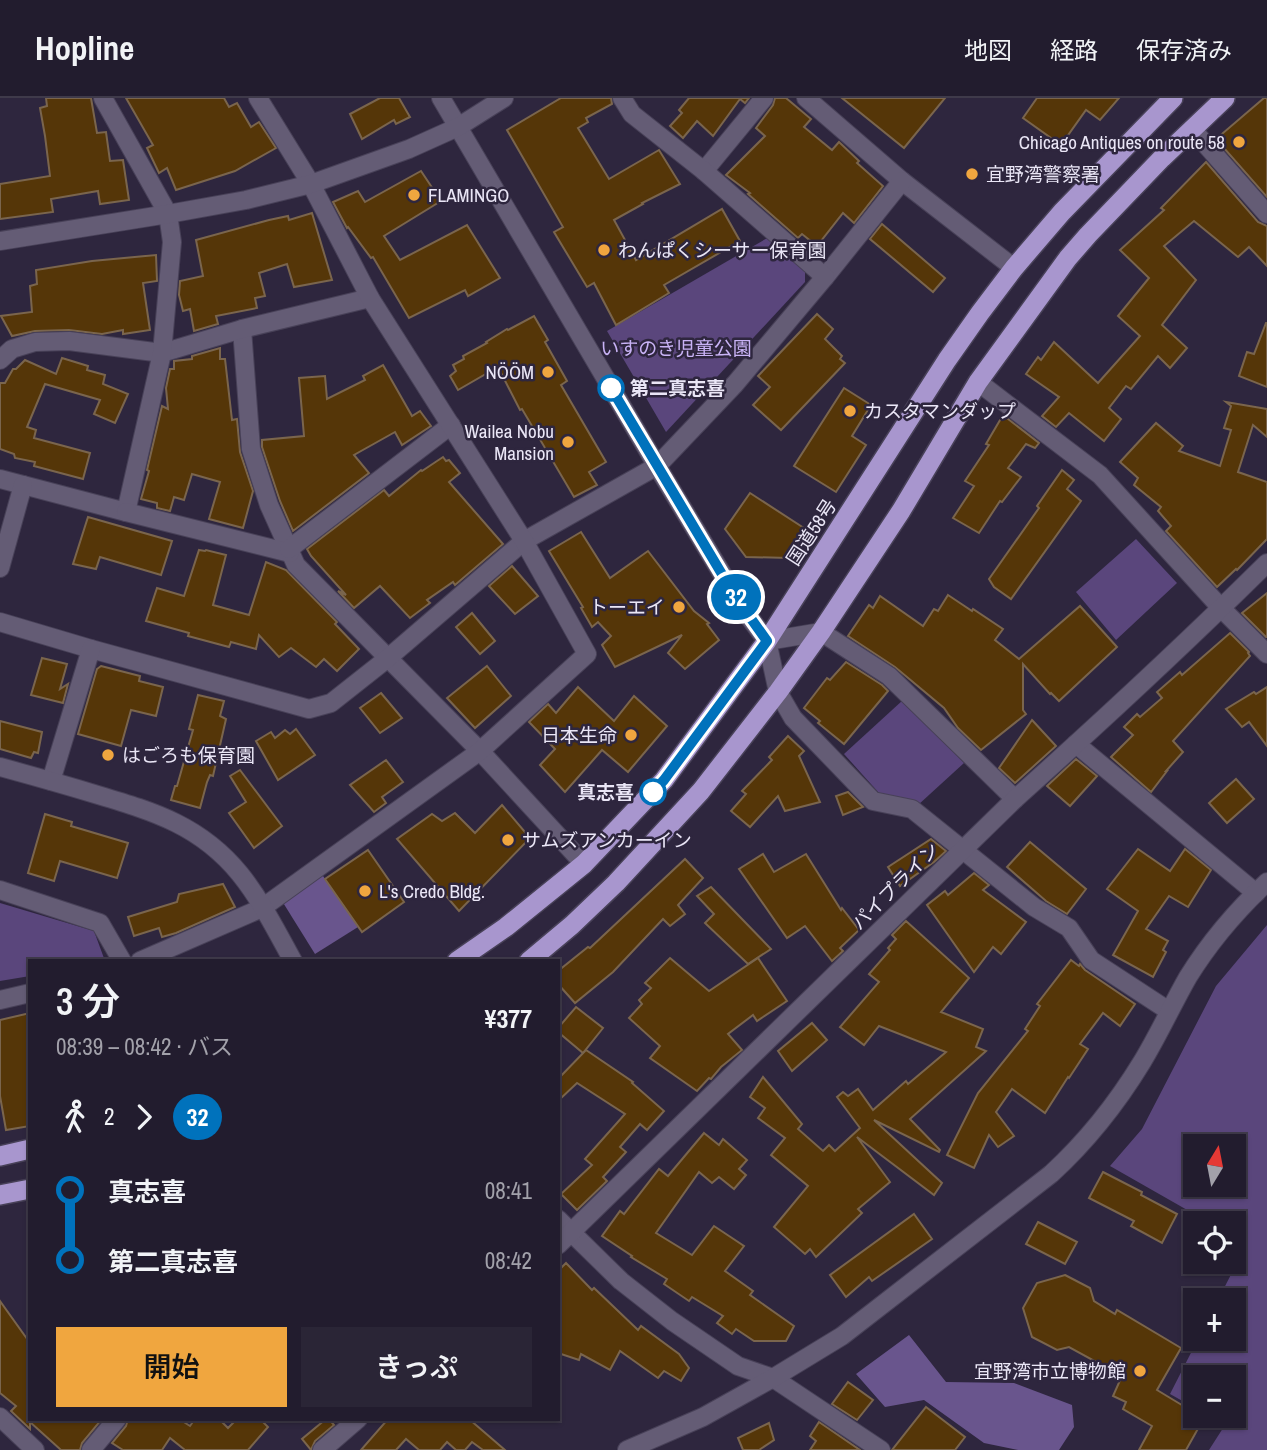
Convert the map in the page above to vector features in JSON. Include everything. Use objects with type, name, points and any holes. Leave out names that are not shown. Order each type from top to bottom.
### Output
[{"type":"highway","name":"国道58号","points":[[460,959],[506,927],[584,864],[664,780],[767,641],[980,313],[1014,268],[1080,193],[1173,98]]},
{"type":"highway","points":[[531,959],[572,925],[635,863],[701,791],[821,632],[901,512],[978,382],[1028,312],[1088,235],[1224,98]]},
{"type":"highway","points":[[0,1156],[28,1149]]},
{"type":"highway","points":[[0,1195],[28,1189]]},
{"type":"street","points":[[103,98],[168,214],[173,242],[162,353],[126,512]]},
{"type":"street","points":[[145,959],[262,908],[480,751],[587,654],[524,541],[370,298],[311,184],[258,98]]},
{"type":"street","points":[[442,98],[657,466],[744,610],[767,641],[778,692],[793,718],[873,802],[912,809],[1034,907],[1069,928],[1091,960],[1169,1011]]},
{"type":"street","points":[[0,241],[246,200],[311,184],[400,152],[458,127],[504,98]]},
{"type":"street","points":[[622,98],[632,114],[704,171],[825,277]]},
{"type":"street","points":[[704,171],[764,98]]},
{"type":"street","points":[[806,98],[902,181],[1014,268]]},
{"type":"street","points":[[1192,129],[1267,214]]},
{"type":"street","points":[[0,622],[310,709],[331,703],[388,658],[524,541],[657,466],[735,384],[902,181]]},
{"type":"street","points":[[0,360],[12,349],[35,342],[69,341],[162,353],[242,329],[370,298]]},
{"type":"street","points":[[242,329],[251,449],[269,505],[296,565],[480,751],[584,864]]},
{"type":"street","points":[[978,382],[1100,475],[1221,608],[1267,654]]},
{"type":"street","points":[[290,551],[451,425]]},
{"type":"street","points":[[0,480],[290,551]]},
{"type":"street","points":[[0,568],[23,485]]},
{"type":"street","name":"パイプライン","points":[[560,1243],[962,849],[1267,563]]},
{"type":"street","points":[[767,641],[821,632],[889,676],[1015,799]]},
{"type":"street","points":[[51,781],[91,649]]},
{"type":"street","points":[[626,1450],[703,1417],[842,1336],[1051,1174],[1083,1143],[1114,1103],[1143,1061],[1190,974],[1212,944],[1261,888],[1076,744]]},
{"type":"street","points":[[0,767],[138,807],[167,817],[196,834],[221,853],[241,875],[292,959]]},
{"type":"street","points":[[0,890],[100,923],[121,959]]},
{"type":"street","points":[[0,1000],[28,993]]},
{"type":"street","points":[[560,1221],[621,1281],[672,1321],[738,1366],[773,1378],[879,1450]]},
{"type":"street","points":[[0,1418],[35,1450]]},
{"type":"street","points":[[91,1450],[115,1421]]},
{"type":"street","points":[[323,1450],[356,1421]]},
{"type":"green space","name":"いすのき児童公園","points":[[769,237],[805,268],[805,282],[666,432],[607,331]]},
{"type":"green space","points":[[1136,539],[1177,583],[1116,640],[1076,592]]},
{"type":"green space","points":[[903,700],[964,763],[918,805],[879,793],[844,754]]},
{"type":"green space","points":[[0,903],[94,931],[104,959],[28,959],[28,976],[0,981]]},
{"type":"green space","points":[[1267,925],[1267,1450],[1209,1450],[1223,1428],[1246,1428],[1246,1365],[1185,1365],[1192,1351],[1246,1351],[1246,1288],[1224,1288],[1231,1274],[1246,1274],[1246,1211],[1189,1211],[1110,1166],[1142,1129],[1216,986]]},
{"type":"green space","points":[[1183,1368],[1183,1401],[1170,1394]]},
{"type":"shaded area","points":[[321,873],[358,927],[315,954],[282,901]]},
{"type":"shaded area","points":[[909,1335],[946,1382],[1014,1383],[1072,1405],[1074,1427],[1059,1450],[1018,1450],[984,1443],[924,1400],[885,1407],[856,1374]]},
{"type":"building","points":[[46,98],[91,98],[97,133],[106,132],[110,161],[123,160],[129,200],[100,204],[98,191],[51,199],[53,212],[0,219],[0,184],[50,176],[40,108],[47,106]]},
{"type":"building","points":[[126,98],[224,98],[229,107],[237,103],[251,127],[259,122],[276,148],[235,171],[176,190],[167,168],[159,173],[147,148],[153,145]]},
{"type":"building","points":[[380,98],[399,98],[410,117],[396,124],[394,120],[362,139],[350,114]]},
{"type":"building","points":[[561,98],[611,98],[612,104],[586,118],[588,122],[578,128],[609,179],[659,150],[680,184],[614,220],[636,260],[722,209],[740,241],[664,285],[669,293],[616,325],[594,283],[587,287],[554,232],[563,227],[507,130]]},
{"type":"building","points":[[689,98],[749,98],[745,103],[740,99],[713,136],[697,121],[683,138],[670,126],[682,113],[679,110]]},
{"type":"building","points":[[775,98],[786,98],[811,119],[804,127],[832,150],[839,142],[859,161],[857,163],[883,186],[854,223],[843,213],[817,246],[802,234],[798,238],[748,194],[750,193],[726,175],[765,136],[756,128]]},
{"type":"building","points":[[842,98],[945,98],[904,148]]},
{"type":"building","points":[[1037,98],[1119,98],[1100,120],[1086,110],[1061,145],[1023,118]]},
{"type":"building","name":"Chicago Antiques on route 58","points":[[1267,98],[1267,197],[1216,139]]},
{"type":"building","points":[[1206,162],[1258,222],[1267,226],[1267,266],[1249,247],[1238,257],[1194,221],[1164,246],[1196,280],[1162,325],[1187,348],[1170,368],[1158,356],[1131,389],[1126,386],[1109,408],[1121,419],[1104,441],[1069,413],[1056,427],[1042,416],[1059,397],[1026,374],[1038,357],[1041,360],[1054,342],[1098,383],[1140,336],[1118,316],[1149,278],[1120,250],[1164,210],[1161,208]]},
{"type":"building","points":[[421,171],[441,201],[384,236],[400,260],[467,225],[500,278],[468,296],[465,290],[409,318],[373,257],[371,258],[347,228],[333,202],[358,191],[365,202]]},
{"type":"building","points":[[312,213],[332,280],[294,287],[287,264],[259,273],[265,296],[255,298],[257,308],[216,316],[218,324],[194,331],[190,309],[183,311],[179,295],[180,281],[203,276],[196,240],[269,220],[288,216],[289,220]]},
{"type":"building","points":[[882,224],[945,278],[933,292],[870,239]]},
{"type":"building","points":[[156,255],[157,281],[143,283],[150,330],[123,334],[123,330],[102,334],[69,330],[35,331],[12,336],[1,316],[32,312],[30,286],[37,284],[36,270]]},
{"type":"building","points":[[817,314],[833,329],[825,339],[842,356],[840,359],[845,363],[781,430],[753,405],[770,387],[758,376]]},
{"type":"building","points":[[534,316],[567,381],[561,385],[606,462],[589,472],[597,485],[574,497],[522,409],[520,410],[498,367],[458,390],[450,376],[456,371],[453,365],[464,359],[463,356]]},
{"type":"building","points":[[1266,323],[1267,387],[1239,376],[1247,352],[1254,354]]},
{"type":"building","points":[[220,348],[220,359],[225,359],[232,420],[237,419],[240,452],[253,491],[243,528],[209,519],[220,482],[192,474],[184,500],[174,497],[170,511],[157,508],[157,503],[141,499],[162,406],[168,409],[166,388],[170,369],[174,369],[174,361],[192,359],[192,356]]},
{"type":"building","points":[[62,358],[88,366],[87,370],[105,375],[103,384],[128,394],[115,423],[94,414],[100,400],[45,384],[27,427],[36,430],[34,438],[90,453],[83,479],[34,466],[35,462],[15,458],[14,454],[0,449],[0,383],[5,383],[13,369],[25,360],[56,374]]},
{"type":"building","points":[[383,365],[412,416],[420,411],[431,426],[402,445],[395,432],[354,455],[369,473],[293,531],[280,501],[262,440],[304,436],[299,378],[325,376],[327,399],[365,380],[363,376]]},
{"type":"building","points":[[844,388],[871,405],[852,436],[866,445],[836,492],[794,466]]},
{"type":"building","points":[[1226,402],[1267,409],[1267,437],[1253,425],[1238,472],[1267,482],[1267,539],[1217,587],[1166,531],[1171,526],[1158,511],[1161,507],[1134,485],[1138,478],[1120,462],[1156,423],[1183,446],[1179,451],[1220,466],[1231,430],[1224,428],[1231,406]]},
{"type":"building","points":[[1003,415],[1039,443],[1035,448],[1026,444],[1008,468],[1021,477],[1002,502],[1000,501],[979,533],[953,518],[974,486],[965,481],[989,445],[986,444]]},
{"type":"building","points":[[443,457],[460,473],[449,482],[503,544],[455,585],[453,582],[427,600],[430,603],[410,618],[380,586],[354,608],[307,549],[384,490],[389,496],[421,470]]},
{"type":"building","points":[[1062,470],[1074,480],[1067,489],[1081,501],[1011,599],[994,587],[989,579]]},
{"type":"building","points":[[750,493],[807,530],[789,558],[746,557],[725,529]]},
{"type":"building","points":[[88,517],[172,541],[161,575],[100,557],[96,569],[73,564]]},
{"type":"building","points":[[581,532],[610,578],[648,551],[694,611],[709,623],[707,624],[719,640],[685,669],[668,653],[682,635],[615,667],[602,645],[611,636],[598,622],[592,627],[549,551]]},
{"type":"building","points":[[199,550],[226,555],[213,605],[249,615],[266,562],[286,570],[337,622],[335,624],[359,649],[337,671],[324,659],[316,667],[291,648],[279,657],[259,635],[256,649],[231,642],[229,647],[146,621],[157,588],[184,596]]},
{"type":"building","points":[[512,566],[538,596],[515,614],[489,586]]},
{"type":"building","points":[[1267,593],[1267,637],[1266,637],[1242,613]]},
{"type":"building","points":[[948,595],[1003,629],[995,640],[1019,659],[1080,606],[1117,647],[1059,701],[1023,664],[1023,710],[1026,714],[981,750],[958,728],[944,708],[895,667],[848,636],[869,605],[873,608],[880,596],[923,626],[934,609],[938,611]]},
{"type":"building","points":[[472,613],[495,641],[480,654],[456,627]]},
{"type":"building","points":[[1230,633],[1250,656],[1173,741],[1183,752],[1151,792],[1111,757],[1133,735],[1124,727],[1137,714],[1140,717],[1162,698],[1157,692],[1180,672],[1182,675]]},
{"type":"building","points":[[42,658],[67,664],[60,689],[68,684],[63,703],[31,695]]},
{"type":"building","points":[[846,662],[888,691],[844,744],[804,708],[827,678],[830,680]]},
{"type":"building","points":[[101,666],[140,676],[139,681],[163,687],[156,716],[131,710],[121,746],[78,734],[97,669]]},
{"type":"building","points":[[487,666],[511,696],[475,728],[447,698]]},
{"type":"building","points":[[578,687],[614,721],[634,696],[667,726],[628,772],[602,750],[565,792],[540,765],[555,749],[529,722],[548,704],[556,713]]},
{"type":"building","points":[[1267,687],[1267,746],[1249,722],[1242,727],[1226,709]]},
{"type":"building","points":[[381,693],[402,718],[380,733],[360,708]]},
{"type":"building","points":[[198,695],[224,701],[220,716],[226,719],[213,776],[210,775],[207,782],[200,808],[171,800],[193,730],[189,729]]},
{"type":"building","points":[[1032,720],[1056,746],[1015,783],[999,768]]},
{"type":"building","points":[[0,721],[42,732],[38,753],[34,752],[31,758],[0,749]]},
{"type":"building","points":[[296,729],[315,755],[278,780],[256,741],[271,732],[275,738],[285,730],[290,734]]},
{"type":"building","points":[[788,736],[804,751],[799,756],[820,802],[785,811],[778,796],[750,827],[731,811],[746,794],[742,791],[772,760],[769,757]]},
{"type":"building","points":[[1076,759],[1097,776],[1070,806],[1047,786]]},
{"type":"building","points":[[386,760],[403,782],[382,797],[386,803],[374,812],[350,785]]},
{"type":"building","points":[[240,770],[282,826],[254,848],[229,813],[246,802],[230,776]]},
{"type":"building","points":[[1236,779],[1254,799],[1227,823],[1209,803]]},
{"type":"building","points":[[848,792],[863,807],[843,815],[836,796]]},
{"type":"building","points":[[502,805],[530,838],[459,911],[397,839],[432,814],[442,821],[455,813],[475,833]]},
{"type":"building","points":[[45,814],[72,822],[71,826],[128,843],[117,878],[60,861],[54,881],[28,873]]},
{"type":"building","points":[[931,839],[946,851],[900,886],[888,867]]},
{"type":"building","points":[[1030,842],[1086,889],[1067,914],[1046,901],[1007,867]]},
{"type":"building","points":[[1138,849],[1170,871],[1185,849],[1211,870],[1188,907],[1169,896],[1146,929],[1168,941],[1163,950],[1166,952],[1153,977],[1113,955],[1138,911],[1107,889]]},
{"type":"building","name":"L's Credo Bldg.","points":[[368,850],[404,902],[362,932],[325,879]]},
{"type":"building","points":[[763,854],[774,872],[806,854],[841,910],[842,908],[859,930],[840,948],[843,951],[832,961],[805,926],[787,938],[739,869]]},
{"type":"building","points":[[685,859],[703,878],[678,905],[685,914],[670,926],[663,919],[613,972],[575,1003],[560,986],[560,969],[590,948]]},
{"type":"building","points":[[974,873],[989,885],[983,890],[1026,922],[1001,954],[993,947],[974,972],[927,905],[945,891],[948,895]]},
{"type":"building","points":[[223,884],[235,907],[176,933],[162,937],[159,928],[134,936],[128,917],[177,902],[179,894]]},
{"type":"building","points":[[711,887],[771,949],[748,964],[705,923],[714,914],[697,896]]},
{"type":"building","points":[[906,921],[969,978],[941,1012],[983,1029],[976,1047],[986,1051],[910,1119],[939,1152],[874,1120],[942,1183],[934,1195],[857,1137],[890,1182],[858,1209],[862,1213],[816,1257],[810,1249],[805,1254],[774,1227],[808,1186],[771,1155],[785,1138],[758,1118],[765,1108],[750,1097],[763,1077],[802,1124],[798,1129],[823,1151],[829,1145],[835,1151],[860,1128],[837,1097],[843,1092],[848,1096],[858,1089],[873,1110],[906,1081],[908,1084],[946,1052],[879,1026],[864,1045],[840,1027],[879,982],[869,974],[890,950],[888,948],[896,939],[892,935]]},
{"type":"building","points":[[670,958],[709,991],[758,958],[787,1001],[757,1021],[753,1015],[728,1034],[742,1050],[697,1091],[650,1058],[660,1046],[629,1018],[642,1004],[639,1000],[651,988],[645,983]]},
{"type":"building","points":[[1071,960],[1135,1004],[1120,1026],[1103,1013],[1080,1044],[1088,1049],[1045,1113],[1012,1089],[996,1112],[1014,1136],[998,1147],[989,1135],[974,1168],[947,1155],[978,1093],[1028,1031],[1025,1029],[1040,1006],[1037,1004]]},
{"type":"building","points":[[576,1007],[603,1028],[583,1053],[560,1034],[560,1026]]},
{"type":"building","points":[[28,1013],[28,1126],[6,1130],[0,1096],[0,1020]]},
{"type":"building","points":[[812,1023],[827,1040],[792,1071],[778,1051]]},
{"type":"building","points":[[586,1050],[633,1082],[664,1111],[647,1130],[640,1124],[620,1147],[626,1152],[603,1177],[607,1181],[577,1210],[561,1194],[592,1165],[585,1159],[625,1114],[577,1083],[560,1099],[560,1077]]},
{"type":"building","points":[[704,1133],[719,1145],[723,1139],[747,1160],[739,1169],[746,1175],[734,1189],[719,1177],[712,1183],[699,1172],[656,1233],[692,1255],[714,1226],[744,1246],[725,1271],[753,1291],[750,1295],[794,1326],[786,1341],[754,1341],[736,1329],[732,1334],[717,1323],[723,1316],[692,1297],[689,1301],[664,1284],[667,1279],[602,1236],[620,1211],[624,1214],[659,1169],[668,1176]]},
{"type":"building","points":[[1103,1172],[1177,1214],[1162,1243],[1131,1226],[1134,1221],[1089,1198]]},
{"type":"building","points":[[914,1214],[932,1239],[872,1281],[869,1277],[846,1297],[830,1275]]},
{"type":"building","points":[[1038,1222],[1077,1242],[1065,1264],[1026,1244]]},
{"type":"building","points":[[566,1263],[638,1330],[641,1326],[679,1354],[689,1368],[681,1381],[664,1371],[658,1378],[620,1351],[610,1370],[581,1354],[579,1360],[560,1354],[560,1269]]},
{"type":"building","points":[[1065,1275],[1090,1288],[1094,1301],[1115,1314],[1117,1310],[1181,1348],[1157,1390],[1183,1406],[1183,1428],[1198,1428],[1186,1450],[1139,1450],[1152,1426],[1123,1409],[1126,1402],[1113,1396],[1122,1376],[1069,1347],[1057,1350],[1032,1337],[1023,1308],[1037,1283]]},
{"type":"building","points":[[0,1301],[28,1340],[28,1421],[100,1421],[82,1443],[80,1450],[61,1450],[30,1422],[30,1429],[11,1411],[16,1406],[0,1393]]},
{"type":"building","points":[[848,1382],[873,1400],[857,1420],[832,1404]]},
{"type":"building","points":[[926,1407],[965,1437],[955,1450],[892,1450]]},
{"type":"building","points":[[127,1421],[182,1421],[190,1426],[194,1421],[221,1421],[228,1428],[235,1421],[262,1421],[268,1427],[248,1450],[185,1450],[170,1438],[162,1450],[123,1450],[112,1443]]},
{"type":"building","points":[[324,1421],[331,1421],[334,1425],[315,1441],[311,1450],[302,1439]]},
{"type":"building","points":[[386,1421],[471,1421],[505,1450],[483,1450],[472,1442],[465,1450],[456,1450],[447,1442],[440,1450],[419,1450],[406,1439],[396,1450],[361,1450]]},
{"type":"building","points":[[819,1422],[860,1450],[810,1450],[816,1441],[810,1436]]},
{"type":"building","points":[[769,1423],[774,1440],[759,1450],[743,1450],[738,1438]]},
{"type":"bus line","name":"32","points":[[611,388],[735,596],[767,641],[653,792]]},
{"type":"place","name":"Chicago Antiques on route 58","points":[[1239,142]]},
{"type":"place","name":"宜野湾警察署","points":[[972,174]]},
{"type":"place","name":"FLAMINGO","points":[[414,195]]},
{"type":"place","name":"わんぱくシーサー保育園","points":[[604,250]]},
{"type":"place","name":"NÖÖM","points":[[548,372]]},
{"type":"place","name":"第二真志喜","points":[[611,388]]},
{"type":"place","name":"カスタマンダップ","points":[[850,411]]},
{"type":"place","name":"Wailea Nobu Mansion","points":[[568,442]]},
{"type":"place","name":"トーエイ","points":[[679,607]]},
{"type":"place","name":"日本生命","points":[[631,735]]},
{"type":"place","name":"はごろも保育園","points":[[108,755]]},
{"type":"place","name":"真志喜","points":[[653,792]]},
{"type":"place","name":"サムズアンカーイン","points":[[508,840]]},
{"type":"place","name":"L's Credo Bldg.","points":[[365,891]]},
{"type":"place","name":"宜野湾市立博物館","points":[[1140,1371]]}]
